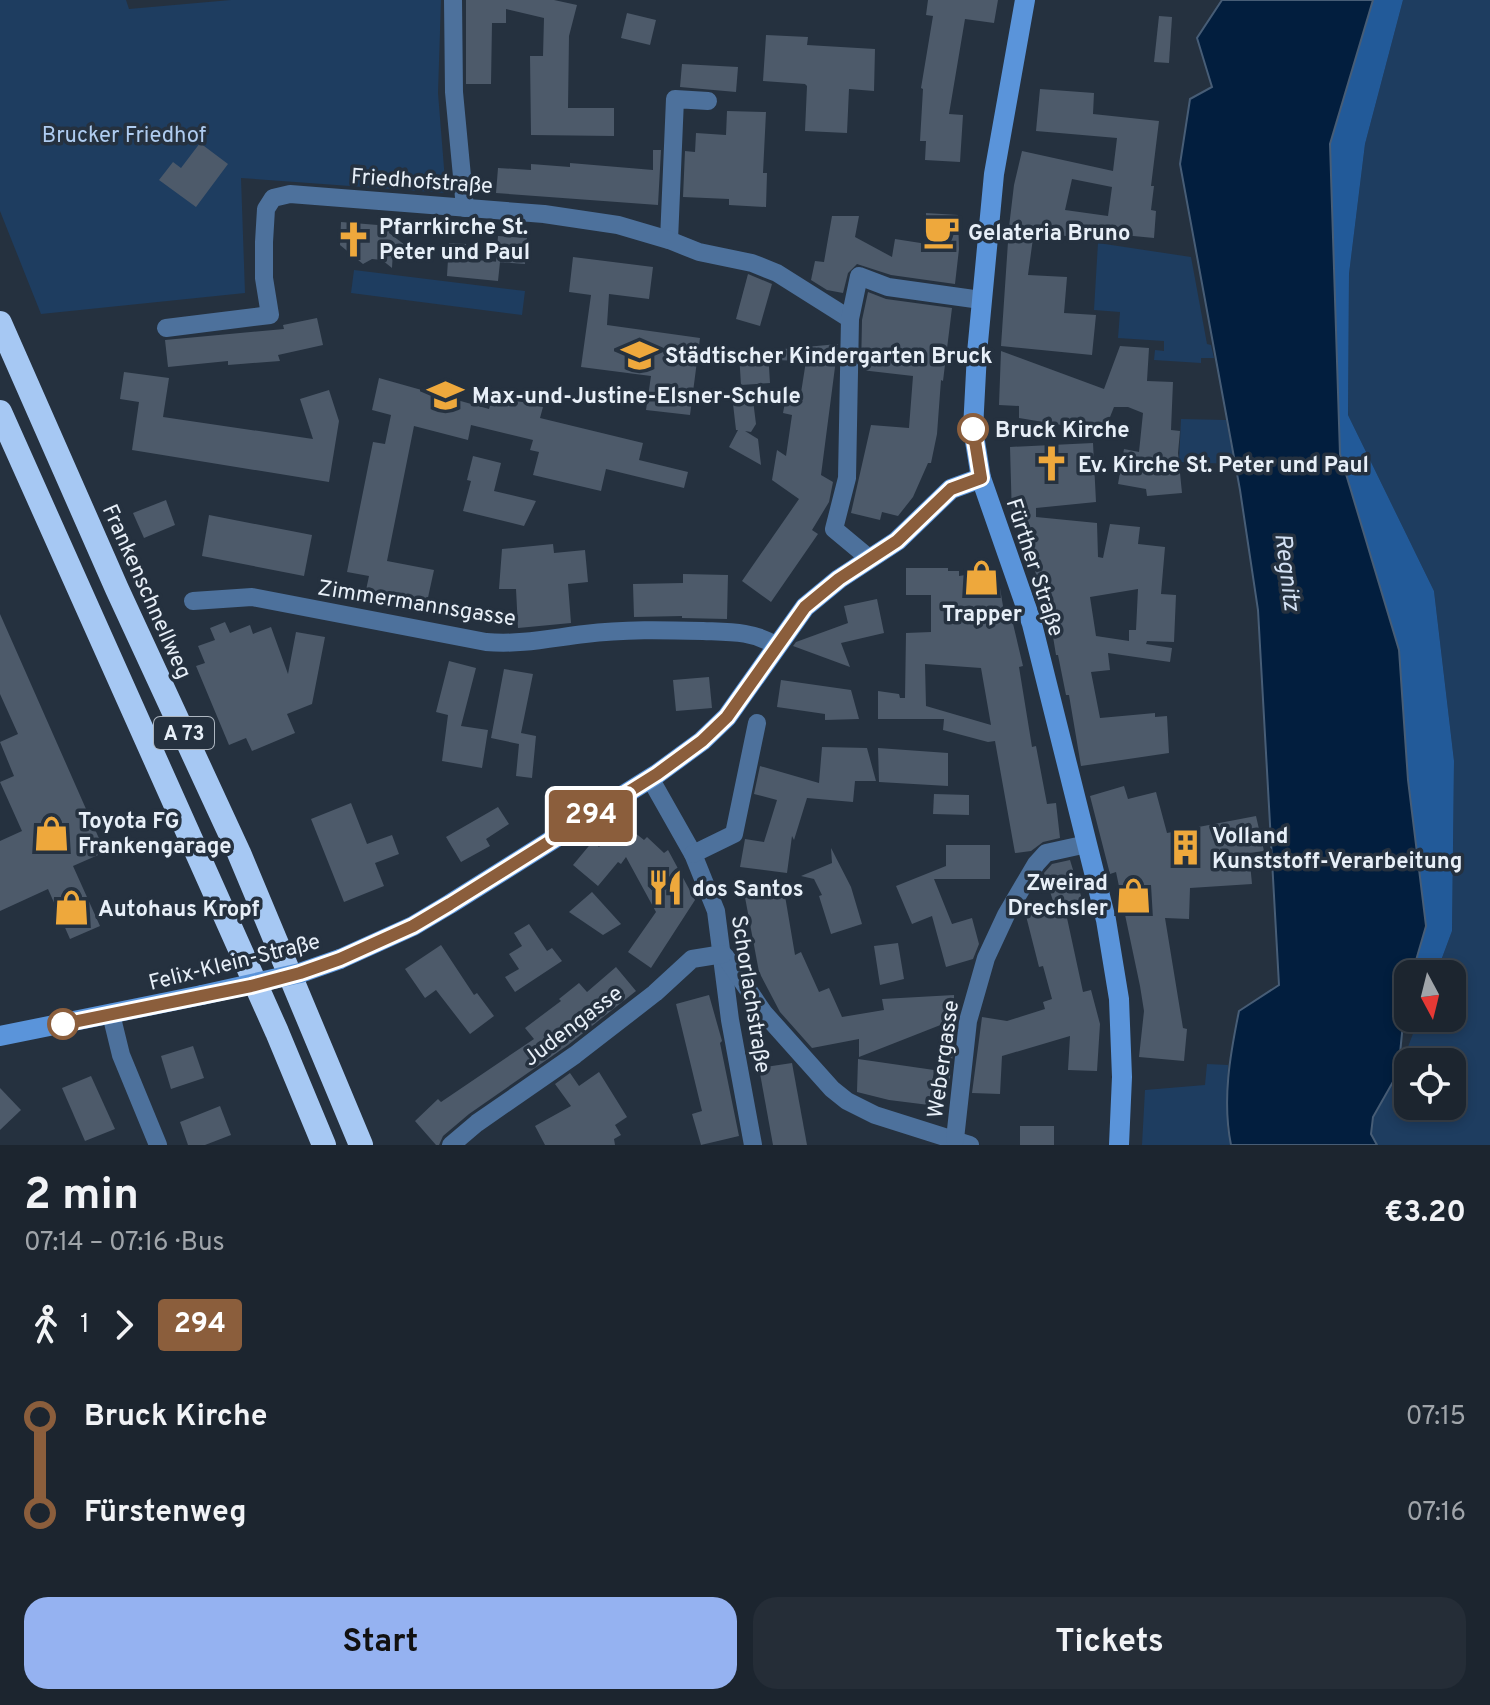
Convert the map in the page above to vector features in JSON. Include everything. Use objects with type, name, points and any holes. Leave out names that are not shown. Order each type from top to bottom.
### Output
[{"type":"highway","name":"Frankenschnellweg","points":[[0,323],[117,589],[239,853],[361,1145]]},
{"type":"highway","name":"A 73","points":[[0,412],[277,1032],[324,1145]]},
{"type":"street","points":[[453,0],[454,92],[465,208]]},
{"type":"street","name":"Fürther Straße","points":[[1025,0],[994,174],[981,300],[973,429],[981,478],[1032,624],[1106,920],[1119,999],[1122,1077],[1119,1145]]},
{"type":"street","points":[[669,240],[675,99],[708,101]]},
{"type":"street","name":"Friedhofstraße","points":[[166,328],[270,315],[264,278],[266,209],[273,198],[290,194],[559,216],[618,225],[699,252],[752,263],[777,273],[850,319]]},
{"type":"street","points":[[870,559],[834,529],[847,478],[850,319],[859,276],[888,287],[981,300]]},
{"type":"street","name":"Felix-Klein-Straße","points":[[0,1036],[275,979],[340,959],[413,926],[650,778],[715,730],[741,698],[775,645],[813,599],[897,541],[951,489],[981,478]]},
{"type":"street","name":"Zimmermannsgasse","points":[[193,601],[252,597],[513,645],[584,634],[649,630],[742,633],[765,638],[775,645]]},
{"type":"street","points":[[693,854],[734,834],[757,723]]},
{"type":"street","name":"Schorlachstraße","points":[[650,778],[693,854],[716,911],[730,1020],[753,1145]]},
{"type":"street","name":"Webergasse","points":[[963,1142],[968,1021],[986,958],[1006,915],[1036,864],[1046,853],[1087,844]]},
{"type":"street","points":[[723,954],[764,1013],[832,1089],[908,1136],[963,1142]]},
{"type":"street","name":"Judengasse","points":[[451,1145],[655,993],[692,959],[723,954]]},
{"type":"street","points":[[111,1014],[121,1055],[158,1145]]},
{"type":"green space","name":"Brucker Friedhof","points":[[0,0],[126,0],[129,9],[231,0],[441,0],[438,93],[446,193],[241,178],[245,293],[41,314],[0,211]]},
{"type":"green space","points":[[1403,0],[1490,0],[1490,1145],[1377,1145],[1371,1134],[1373,1117],[1394,1080],[1394,1120],[1466,1120],[1466,1048],[1408,1048],[1414,1032],[1466,1032],[1466,960],[1441,960],[1452,931],[1454,761],[1434,591],[1348,415],[1349,274],[1365,144]]},
{"type":"green space","points":[[1098,243],[1191,257],[1207,344],[1211,345],[1214,358],[1201,358],[1201,363],[1154,360],[1155,350],[1164,351],[1164,341],[1118,338],[1120,312],[1094,310]]},
{"type":"green space","points":[[354,270],[525,291],[522,315],[351,293]]},
{"type":"green space","points":[[1181,419],[1226,420],[1235,464],[1179,462]]},
{"type":"green space","points":[[1207,1064],[1228,1065],[1227,1127],[1231,1145],[1142,1145],[1145,1090],[1205,1085]]},
{"type":"shaded area","points":[[1373,0],[1403,0],[1365,144],[1349,274],[1348,415],[1434,591],[1454,761],[1452,931],[1441,960],[1416,960],[1426,926],[1408,780],[1399,650],[1340,455],[1330,144]]},
{"type":"water","name":"Regnitz","points":[[1222,0],[1373,0],[1330,144],[1340,454],[1399,650],[1408,780],[1426,926],[1416,960],[1394,960],[1394,1032],[1402,1032],[1401,1048],[1394,1048],[1394,1080],[1373,1117],[1371,1134],[1377,1145],[1231,1145],[1228,1128],[1228,1078],[1239,1011],[1279,985],[1258,610],[1240,490],[1180,164],[1190,99],[1212,87],[1197,38]]},
{"type":"building","points":[[466,0],[554,0],[577,5],[569,36],[568,108],[614,108],[614,136],[531,135],[530,56],[543,56],[544,18],[506,9],[506,23],[492,23],[491,84],[466,84]]},
{"type":"building","points":[[928,0],[998,0],[994,23],[965,19],[949,114],[963,115],[960,162],[925,160],[926,141],[920,141],[921,88],[933,16],[926,15]]},
{"type":"building","points":[[627,13],[656,20],[650,45],[621,38]]},
{"type":"building","points":[[1159,16],[1172,17],[1169,63],[1154,62]]},
{"type":"building","points":[[766,35],[808,37],[807,45],[875,49],[874,91],[849,89],[847,133],[805,131],[807,86],[763,81]]},
{"type":"building","points":[[682,64],[738,67],[736,92],[680,87]]},
{"type":"building","points":[[1040,89],[1094,93],[1093,114],[1159,121],[1151,186],[1154,186],[1151,210],[1156,211],[1154,238],[1092,232],[1091,240],[1034,231],[1028,275],[1067,277],[1064,313],[1096,315],[1092,355],[1001,346],[1009,227],[1022,151],[1113,171],[1117,138],[1036,131]],"holes":[[[1072,179],[1112,187],[1108,216],[1065,210]]]},
{"type":"building","points":[[727,111],[766,112],[763,173],[767,173],[766,207],[729,205],[729,199],[683,197],[685,151],[695,152],[696,133],[726,135]]},
{"type":"building","points":[[200,143],[228,164],[196,207],[159,180],[173,162],[181,168]]},
{"type":"building","points":[[653,150],[661,150],[658,205],[496,193],[498,168],[531,170],[531,164],[570,167],[570,163],[653,170]]},
{"type":"building","points":[[926,213],[958,215],[959,249],[955,284],[891,275],[857,264],[848,273],[843,293],[827,290],[811,280],[815,261],[824,262],[832,216],[859,216],[855,237],[892,257],[895,239],[927,244]]},
{"type":"building","name":"Pfarrkirche St. Peter und Paul","points":[[341,222],[390,226],[389,233],[405,245],[393,251],[392,268],[382,260],[372,259],[363,264],[340,245]]},
{"type":"building","points":[[498,236],[527,238],[525,264],[496,262]]},
{"type":"building","points":[[449,243],[466,244],[464,259],[500,262],[498,281],[447,276]]},
{"type":"building","points":[[573,257],[653,267],[649,299],[609,294],[607,325],[700,338],[690,415],[646,410],[651,376],[581,367],[591,295],[569,292]]},
{"type":"building","points":[[748,274],[772,284],[760,326],[736,319]]},
{"type":"building","points":[[868,292],[886,299],[952,308],[931,463],[928,463],[913,497],[898,516],[882,512],[880,520],[851,513],[871,425],[909,428],[913,376],[861,370],[862,320]]},
{"type":"building","points":[[317,318],[323,345],[278,355],[280,361],[228,365],[228,361],[168,367],[165,340],[284,329],[283,325]]},
{"type":"building","points":[[838,344],[821,475],[833,482],[829,502],[812,530],[818,534],[771,602],[742,581],[799,499],[772,480],[777,450],[786,456],[792,415],[783,413],[786,397],[800,399],[806,361],[773,360],[773,350]]},
{"type":"building","points":[[1120,346],[1149,348],[1147,381],[1173,382],[1171,430],[1180,431],[1178,453],[1182,493],[1147,496],[1146,489],[1118,484],[1124,449],[1139,452],[1143,413],[1128,407],[1114,407],[1104,432],[1019,418],[1019,406],[999,405],[1001,351],[1104,389]]},
{"type":"building","points":[[768,351],[770,383],[741,385],[739,353]]},
{"type":"building","points":[[124,372],[169,378],[163,417],[313,439],[300,399],[329,390],[339,421],[329,482],[132,450],[139,402],[120,399]]},
{"type":"building","points":[[379,378],[489,409],[493,395],[543,407],[540,418],[643,443],[639,460],[688,472],[684,488],[606,469],[601,491],[533,475],[539,452],[530,450],[533,440],[471,425],[468,440],[414,426],[387,561],[434,570],[427,602],[366,590],[369,576],[347,572],[373,442],[385,444],[391,415],[372,410]]},
{"type":"building","points":[[752,392],[756,424],[751,432],[745,431],[758,439],[761,465],[729,447],[738,430],[732,395]]},
{"type":"building","points":[[1093,443],[1096,502],[1036,508],[1036,517],[1097,523],[1098,557],[1103,558],[1110,524],[1140,527],[1138,544],[1165,547],[1161,594],[1176,595],[1174,642],[1147,641],[1146,644],[1172,648],[1170,662],[1108,653],[1110,670],[1091,672],[1100,718],[1155,713],[1155,717],[1167,716],[1169,753],[1081,766],[1069,695],[1066,695],[1056,655],[1048,606],[1045,607],[1032,560],[1027,560],[1024,518],[1012,518],[1010,447]],"holes":[[[1138,589],[1136,630],[1129,630],[1129,641],[1096,636],[1090,597]]]},
{"type":"building","points":[[473,456],[501,463],[494,491],[536,501],[524,526],[463,511],[471,481],[467,480]]},
{"type":"building","points":[[166,500],[175,525],[144,538],[133,513]]},
{"type":"building","points":[[209,515],[312,535],[304,576],[202,556]]},
{"type":"building","points":[[553,544],[554,553],[585,550],[588,582],[568,584],[571,623],[518,628],[516,589],[499,589],[502,549]]},
{"type":"building","points":[[906,568],[948,568],[948,571],[959,571],[959,576],[997,570],[1004,612],[1010,611],[1023,666],[1019,667],[1032,747],[1036,746],[1047,804],[1056,803],[1060,838],[1043,842],[1031,851],[1015,853],[995,741],[988,742],[943,730],[944,719],[878,719],[878,691],[905,698],[906,633],[931,632],[931,595],[906,595]],"holes":[[[925,664],[981,668],[991,725],[926,706]]]},
{"type":"building","points":[[683,574],[728,575],[727,619],[634,617],[633,584],[683,583]]},
{"type":"building","points":[[877,599],[884,633],[841,643],[850,667],[793,646],[796,642],[848,623],[844,606]]},
{"type":"building","points":[[0,614],[105,852],[73,866],[100,926],[70,939],[48,889],[0,911],[0,841],[22,831],[0,782],[14,776],[0,742],[18,734],[0,694]]},
{"type":"building","points":[[225,622],[230,633],[250,625],[253,634],[271,627],[288,674],[296,632],[325,637],[312,704],[287,714],[295,733],[252,751],[246,738],[229,745],[196,666],[205,663],[198,646],[215,640],[210,628]]},
{"type":"building","points":[[449,661],[476,668],[461,726],[488,730],[482,768],[442,761],[448,715],[436,712]]},
{"type":"building","points":[[504,669],[533,674],[521,733],[536,736],[532,778],[516,776],[519,744],[491,738]]},
{"type":"building","points":[[709,677],[712,708],[676,711],[673,680]]},
{"type":"building","points":[[781,680],[851,690],[859,719],[825,720],[825,714],[777,707]]},
{"type":"building","points":[[822,747],[867,748],[876,781],[855,781],[853,802],[807,798],[794,840],[792,836],[787,873],[740,867],[745,839],[764,842],[777,800],[754,794],[760,766],[819,783]]},
{"type":"building","points":[[878,748],[948,753],[948,786],[879,782]]},
{"type":"building","points":[[1124,786],[1128,799],[1156,792],[1167,833],[1256,816],[1264,851],[1249,853],[1252,884],[1190,888],[1189,919],[1165,918],[1183,1028],[1187,1029],[1184,1061],[1139,1057],[1144,1011],[1140,986],[1116,872],[1110,874],[1090,796]]},
{"type":"building","points":[[934,794],[969,795],[969,815],[933,814]]},
{"type":"building","points":[[351,803],[367,844],[392,835],[399,854],[375,863],[384,886],[344,902],[311,819]]},
{"type":"building","points":[[498,807],[509,824],[486,839],[490,846],[461,862],[446,837]]},
{"type":"building","points":[[620,821],[644,840],[647,837],[664,853],[668,850],[695,900],[651,968],[628,952],[656,912],[626,857],[598,886],[573,865],[593,841],[599,847]]},
{"type":"building","points":[[946,845],[990,845],[990,879],[934,879],[952,924],[972,918],[979,944],[973,959],[946,967],[932,916],[912,924],[896,886],[946,866]]},
{"type":"building","points":[[831,848],[851,887],[862,924],[831,934],[819,896],[822,895],[814,879],[801,876],[832,863]]},
{"type":"building","points":[[1070,860],[1082,899],[1064,904],[1083,992],[1091,990],[1100,1024],[1097,1071],[1068,1070],[1070,1036],[1002,1056],[1000,1094],[972,1093],[982,1017],[1007,1021],[1045,1009],[1043,1002],[1052,999],[1043,966],[1039,967],[1025,912],[1054,904],[1044,873],[1052,864]]},
{"type":"building","points":[[783,884],[795,955],[801,952],[819,992],[829,988],[842,1017],[884,1010],[882,999],[954,995],[954,1012],[958,1013],[949,1085],[937,1081],[943,1024],[859,1057],[859,1039],[812,1048],[780,1012],[759,972],[744,892]]},
{"type":"building","points":[[592,892],[621,924],[603,935],[569,912]]},
{"type":"building","points":[[529,924],[547,951],[552,948],[562,961],[515,992],[505,977],[519,969],[509,954],[522,946],[514,933]]},
{"type":"building","points":[[898,943],[904,979],[880,985],[874,946]]},
{"type":"building","points":[[441,945],[474,995],[477,993],[494,1016],[470,1034],[436,990],[425,998],[405,969]]},
{"type":"building","points":[[616,967],[636,991],[568,1045],[469,1114],[443,1136],[439,1145],[415,1121],[438,1099],[441,1102],[534,1039],[525,1028],[579,983],[587,992]]},
{"type":"building","points":[[709,995],[722,1041],[739,1136],[701,1145],[692,1114],[702,1111],[676,1004]]},
{"type":"building","points":[[193,1046],[204,1078],[171,1089],[161,1056]]},
{"type":"building","points":[[858,1059],[934,1070],[929,1105],[857,1092]]},
{"type":"building","points":[[792,1063],[807,1145],[773,1145],[759,1068]]},
{"type":"building","points":[[599,1072],[627,1117],[615,1125],[621,1135],[614,1139],[615,1145],[545,1145],[535,1126],[571,1106],[555,1084],[570,1073],[579,1086]]},
{"type":"building","points":[[91,1076],[115,1129],[85,1141],[62,1088]]},
{"type":"building","points":[[0,1088],[21,1110],[0,1130]]},
{"type":"building","points":[[220,1106],[231,1135],[205,1145],[188,1145],[180,1122]]},
{"type":"building","points":[[1020,1126],[1054,1126],[1054,1145],[1020,1145]]},
{"type":"bus line","name":"294","points":[[63,1024],[251,986],[340,959],[413,926],[657,774],[702,741],[727,717],[775,645],[821,592],[897,541],[951,489],[981,478],[973,429]]},
{"type":"place","name":"Gelateria Bruno","points":[[942,232]]},
{"type":"place","name":"Pfarrkirche St. Peter und Paul","points":[[353,239]]},
{"type":"place","name":"Städtischer Kindergarten Bruck","points":[[639,355]]},
{"type":"place","name":"Max-und-Justine-Elsner-Schule","points":[[446,395]]},
{"type":"place","name":"Bruck Kirche","points":[[973,429]]},
{"type":"place","name":"Ev. Kirche St. Peter und Paul","points":[[1052,464]]},
{"type":"place","name":"Trapper","points":[[982,577]]},
{"type":"place","name":"Toyota FG Frankengarage","points":[[52,833]]},
{"type":"place","name":"Volland Kunststoff-Verarbeitung","points":[[1186,848]]},
{"type":"place","name":"dos Santos","points":[[666,888]]},
{"type":"place","name":"Zweirad Drechsler","points":[[1134,895]]},
{"type":"place","name":"Autohaus Kropf","points":[[72,908]]}]
